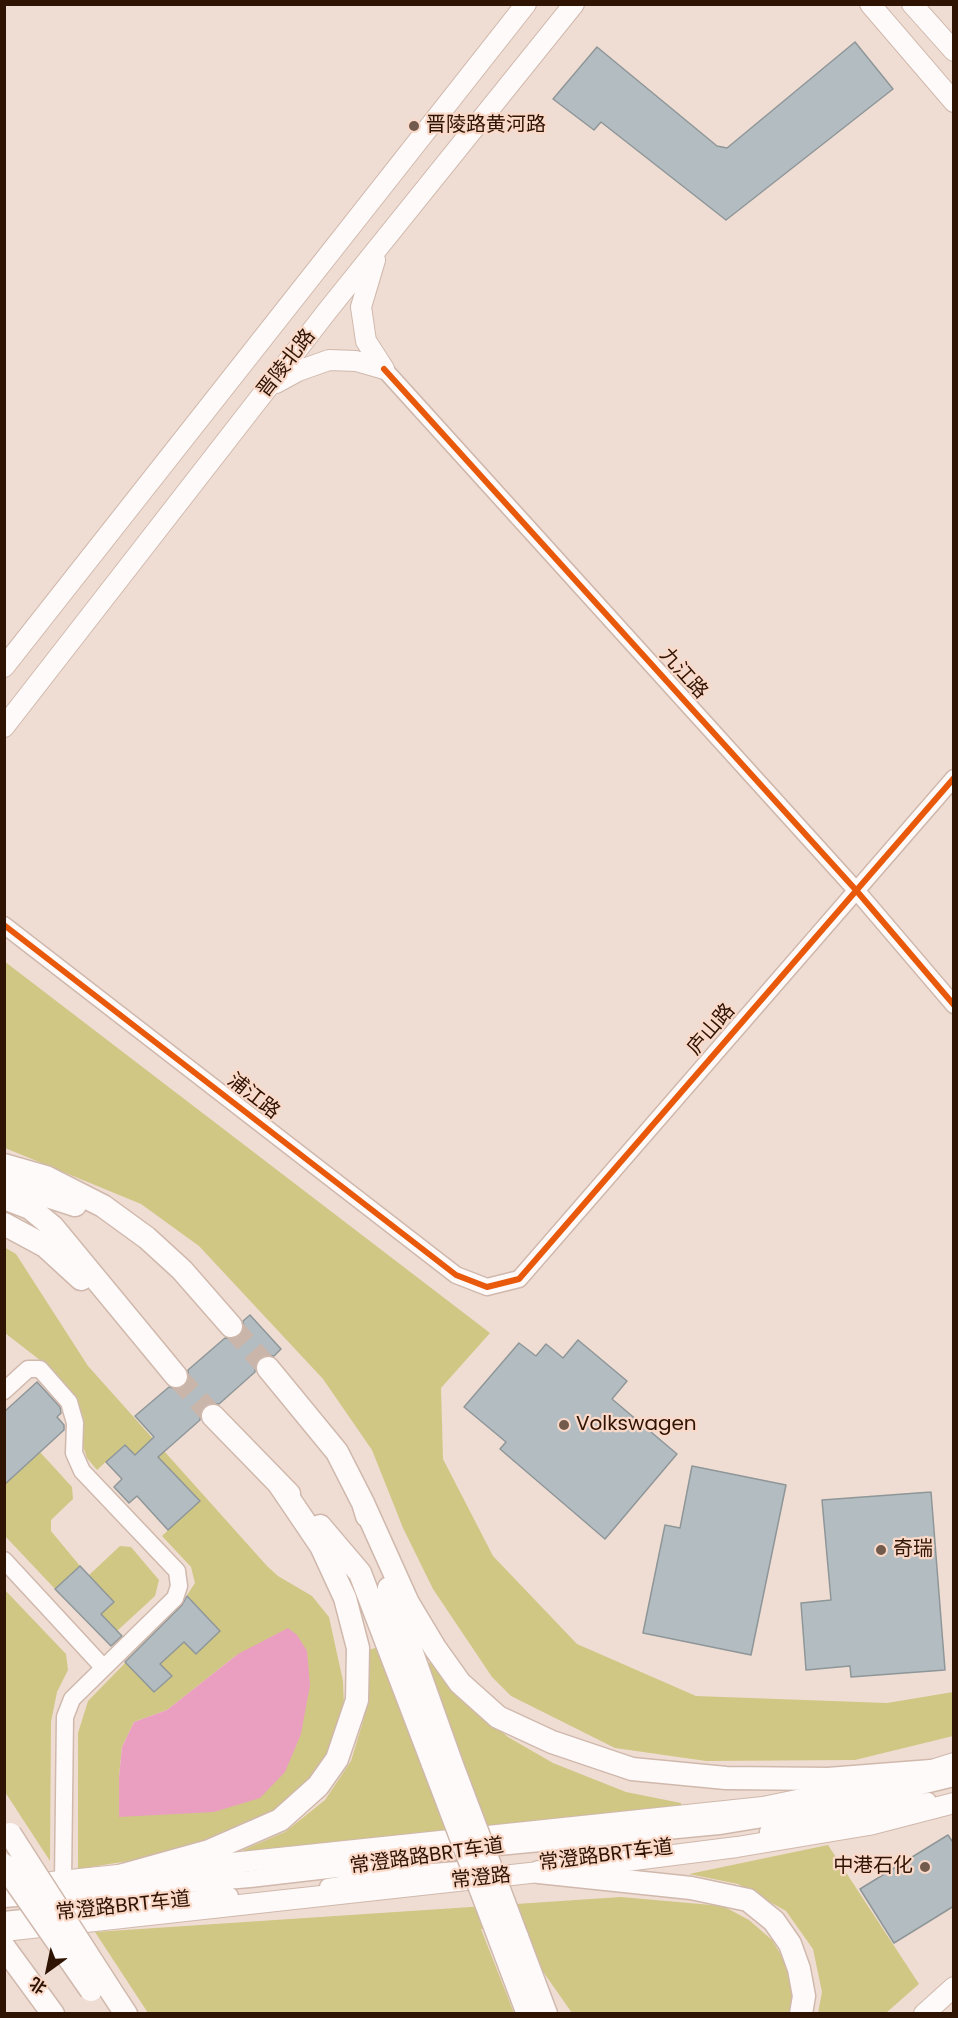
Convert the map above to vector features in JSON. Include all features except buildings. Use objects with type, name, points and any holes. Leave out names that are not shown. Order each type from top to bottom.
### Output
[{"type":"highway","points":[[4,1164],[46,1177],[103,1206],[147,1238],[182,1270],[231,1326]]},
{"type":"highway","points":[[4,1182],[97,1212],[147,1238]]},
{"type":"highway","points":[[4,1198],[30,1208],[53,1227],[176,1376]]},
{"type":"highway","points":[[4,1224],[45,1246],[139,1333]]},
{"type":"highway","points":[[268,1368],[337,1452],[363,1503],[408,1603],[435,1648],[460,1683],[498,1717],[552,1742],[632,1769],[726,1778],[828,1779],[931,1771]]},
{"type":"highway","points":[[213,1416],[360,1573],[442,1764],[508,1938],[532,2012]]},
{"type":"highway","points":[[123,1875],[209,1851],[280,1821],[318,1786],[337,1759],[357,1700],[358,1648],[348,1608],[321,1546],[279,1485]]},
{"type":"highway","points":[[363,1503],[442,1764]]},
{"type":"highway","points":[[7,1830],[100,1989],[108,2013]]},
{"type":"highway","points":[[4,1865],[100,1989],[126,2013]]},
{"type":"highway","points":[[539,1872],[692,1888],[748,1900],[774,1920],[790,1944],[799,1969],[804,1996],[801,2013]]},
{"type":"highway","points":[[508,1938],[562,2013]]},
{"type":"highway","points":[[4,1947],[53,2013]]},
{"type":"highway","points":[[529,1968],[532,2012]]},
{"type":"main road","name":"晋陵北路","points":[[4,667],[526,4]]},
{"type":"main road","name":"晋陵北路","points":[[4,727],[268,387],[574,4]]},
{"type":"main road","points":[[870,4],[954,102]]},
{"type":"main road","points":[[912,4],[954,51]]},
{"type":"main road","points":[[380,246],[362,307],[366,341],[384,369]]},
{"type":"main road","points":[[268,387],[298,371],[328,360],[356,361],[384,369]]},
{"type":"main road","name":"常澄路","points":[[4,1887],[763,1807],[931,1771],[954,1763]]},
{"type":"main road","name":"常澄路","points":[[4,1931],[539,1872],[759,1844],[869,1825],[954,1803]]},
{"type":"main road","points":[[924,2013],[954,1987]]},
{"type":"street","name":"九江路","points":[[384,369],[855,889],[954,1005]]},
{"type":"street","name":"庐山路","points":[[487,1287],[519,1279],[855,889],[954,778]]},
{"type":"street","name":"浦江路","points":[[4,925],[456,1275],[487,1287]]},
{"type":"street","points":[[4,1391],[28,1369],[40,1369],[69,1402],[75,1423],[74,1453],[82,1471],[177,1571],[179,1586],[175,1598],[72,1699],[65,1717],[63,1881]]},
{"type":"street","points":[[4,1560],[103,1667]]},
{"type":"street","name":"常澄路路BRT车道","points":[[4,1899],[250,1879],[354,1867],[414,1855],[719,1826],[835,1807],[954,1778]]},
{"type":"street","name":"常澄路BRT车道","points":[[4,1920],[322,1888],[406,1874],[556,1863],[816,1824],[954,1794]]},
{"type":"shaded area","points":[[4,961],[490,1333],[441,1388],[443,1459],[493,1556],[577,1644],[696,1696],[887,1703],[953,1692],[953,1736],[855,1760],[706,1761],[615,1748],[511,1696],[492,1677],[433,1589],[403,1528],[372,1450],[323,1379],[199,1246],[141,1204],[5,1148]]},
{"type":"shaded area","points":[[4,1247],[16,1254],[88,1366],[267,1566],[278,1576],[312,1596],[329,1617],[343,1681],[344,1707],[332,1752],[312,1784],[283,1810],[249,1826],[160,1856],[78,1869],[78,1733],[88,1701],[126,1662],[155,1692],[171,1676],[160,1664],[184,1642],[196,1654],[220,1631],[187,1595],[195,1583],[191,1567],[162,1536],[199,1501],[144,1447],[135,1455],[124,1445],[97,1470],[87,1458],[82,1443],[84,1420],[78,1401],[54,1371],[5,1333]],"holes":[[[238,1654],[119,1817],[122,1747],[134,1722],[167,1710]]]},
{"type":"shaded area","points":[[40,1452],[72,1487],[73,1499],[51,1520],[51,1531],[80,1566],[55,1589],[5,1536],[5,1477],[8,1481]]},
{"type":"shaded area","points":[[120,1546],[131,1547],[159,1580],[155,1596],[117,1631],[101,1614],[113,1602],[89,1575]]},
{"type":"shaded area","points":[[4,1589],[66,1654],[68,1670],[57,1692],[51,1722],[50,1861],[5,1792]]},
{"type":"shaded area","points":[[288,1628],[297,1635],[307,1651],[310,1685],[301,1734],[285,1772],[260,1798],[214,1812],[119,1817],[122,1747],[134,1722],[167,1710],[238,1654]]},
{"type":"shaded area","points":[[379,1647],[449,1835],[244,1856],[243,1850],[285,1832],[325,1800],[351,1761],[364,1718],[368,1650]]},
{"type":"shaded area","points":[[437,1660],[465,1701],[508,1737],[553,1763],[626,1792],[681,1803],[682,1809],[488,1829],[428,1663]]},
{"type":"shaded area","points":[[828,1845],[919,1984],[886,2013],[818,2013],[822,1992],[813,1949],[786,1911],[738,1884],[689,1874]]},
{"type":"shaded area","points":[[621,1897],[723,1906],[749,1920],[772,1940],[788,1966],[795,1996],[791,2013],[572,2013],[537,1963],[525,1929],[481,1929],[514,2013],[148,2013],[95,1932]]},
{"type":"tunnel","points":[[231,1326],[268,1368]]},
{"type":"tunnel","points":[[176,1376],[213,1416]]},
{"type":"cycle path","points":[[384,369],[855,889],[954,1005]]},
{"type":"cycle path","points":[[4,925],[456,1275],[487,1287],[519,1279],[954,778]]},
{"type":"place","name":"晋陵路黄河路","points":[[414,126]]},
{"type":"place","name":"Volkswagen","points":[[564,1425]]},
{"type":"place","name":"奇瑞","points":[[881,1550]]},
{"type":"place","name":"中港石化","points":[[925,1867]]}]
